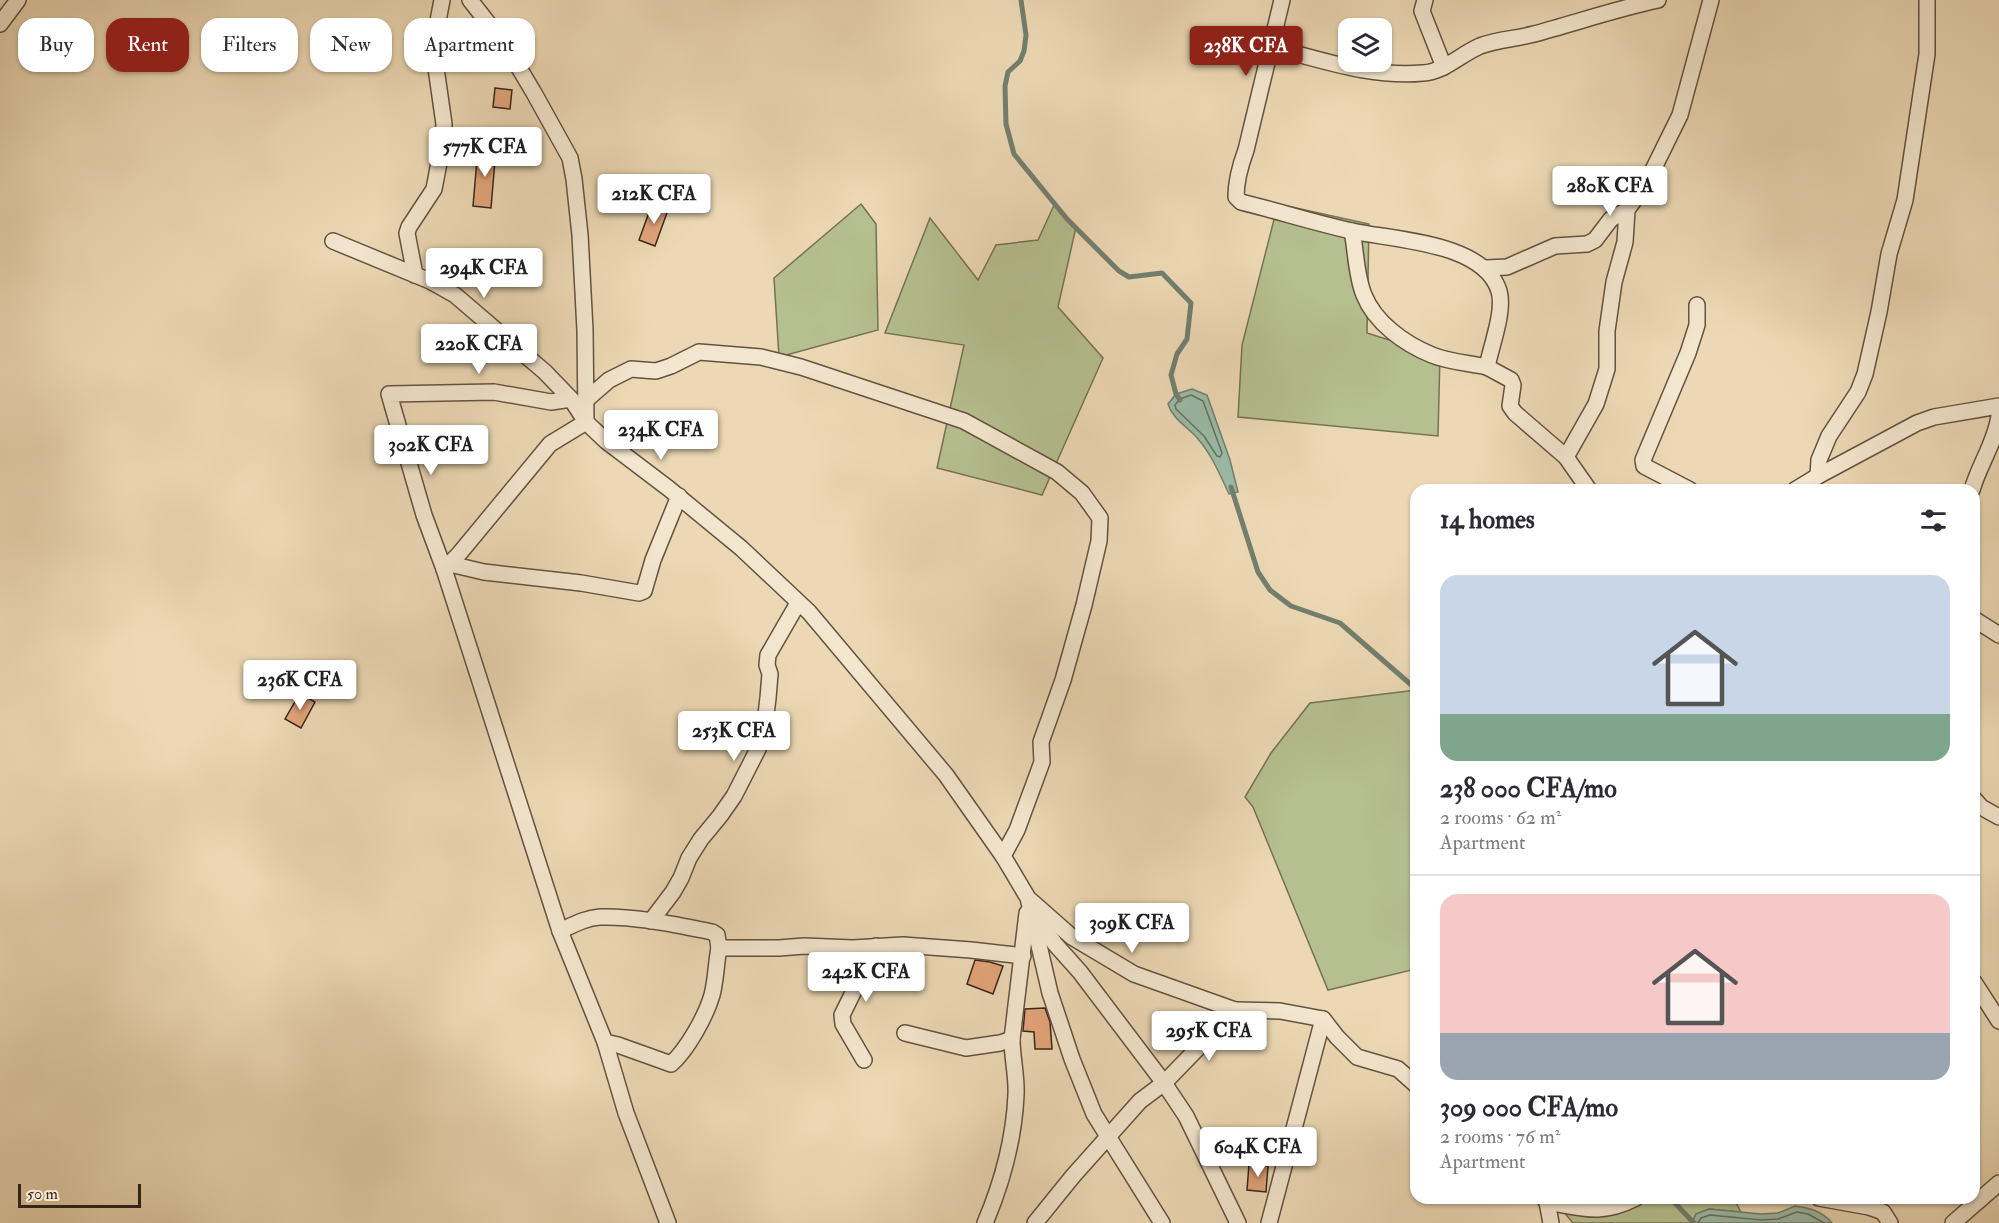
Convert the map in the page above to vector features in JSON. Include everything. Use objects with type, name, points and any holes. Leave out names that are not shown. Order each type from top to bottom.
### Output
[{"type":"street","points":[[0,24],[18,0]]},
{"type":"street","points":[[416,275],[407,233],[434,189],[442,147],[444,124],[434,47],[442,0]]},
{"type":"street","points":[[470,0],[506,46],[570,158],[580,235],[579,399],[585,422],[741,548],[809,612],[946,775],[1003,856],[1028,898],[1050,993],[1072,1059],[1094,1114],[1162,1223]]},
{"type":"street","points":[[1282,0],[1236,185],[1236,197],[1241,202],[1352,231],[1410,239],[1440,247],[1486,268],[1507,267],[1555,246],[1587,244],[1595,240],[1611,219],[1627,210],[1647,182],[1680,115],[1711,0],[1705,0]]},
{"type":"street","points":[[1425,0],[1422,11],[1444,67]]},
{"type":"street","points":[[1270,47],[1360,71],[1426,73],[1444,67],[1488,44],[1531,35],[1658,0]]},
{"type":"street","points":[[1818,476],[1820,460],[1829,436],[1858,392],[1865,374],[1889,254],[1905,200],[1927,54],[1927,0]]},
{"type":"street","points":[[1566,457],[1596,404],[1607,369],[1607,331],[1614,282],[1625,242],[1627,210]]},
{"type":"street","points":[[1352,231],[1363,293],[1370,309],[1380,321],[1403,340],[1434,356],[1487,367],[1511,380],[1513,384],[1510,406],[1515,414],[1566,457],[1585,484]]},
{"type":"street","points":[[333,241],[416,275],[455,295],[579,399]]},
{"type":"street","points":[[1486,268],[1499,292],[1501,306],[1487,367]]},
{"type":"street","points":[[1678,484],[1644,466],[1643,460],[1688,353],[1697,325],[1697,305]]},
{"type":"street","points":[[668,1223],[626,1113],[605,1042],[560,931],[447,566],[424,515],[389,394],[494,392],[551,402],[579,399],[631,369],[664,369],[699,352],[761,357],[801,367],[964,421],[1058,472],[1082,493],[1100,518],[1100,541],[1066,669],[1041,742],[1042,762],[1017,830],[1003,856]]},
{"type":"street","points":[[1805,484],[1917,423],[1934,417],[1999,406]]},
{"type":"street","points":[[1974,484],[1991,446],[1999,416]]},
{"type":"street","points":[[447,566],[550,444],[585,422]]},
{"type":"street","points":[[447,566],[582,583],[639,593],[644,591],[653,560],[679,496]]},
{"type":"street","points":[[651,921],[673,892],[695,848],[734,796],[758,749],[764,731],[768,698],[770,674],[767,665],[768,655],[798,603]]},
{"type":"street","points":[[1980,623],[1999,635]]},
{"type":"street","points":[[985,1223],[1003,1173],[1012,1129],[1016,1095],[1012,1039],[1028,898]]},
{"type":"street","points":[[1028,898],[1072,937],[1134,974],[1235,1010],[1280,1011],[1323,1019],[1336,1037],[1358,1057],[1398,1069],[1410,1080]]},
{"type":"street","points":[[1032,913],[1164,1083],[1186,1116],[1238,1223]]},
{"type":"street","points":[[560,931],[579,922],[598,917],[651,921],[712,932],[717,935],[719,948],[712,994],[680,1056],[671,1064],[605,1042]]},
{"type":"street","points":[[719,948],[853,948],[903,945],[1023,956]]},
{"type":"street","points":[[864,1060],[843,1024],[842,1015],[876,946]]},
{"type":"street","points":[[1980,988],[1992,1001],[1999,1021]]},
{"type":"street","points":[[1035,1223],[1140,1101],[1164,1083],[1235,1010]]},
{"type":"street","points":[[1269,1223],[1323,1019]]},
{"type":"street","points":[[905,1033],[966,1048],[1012,1039]]},
{"type":"street","points":[[1980,1200],[1999,1183]]},
{"type":"street","points":[[1546,1204],[1551,1223]]},
{"type":"street","points":[[1569,1204],[1604,1210],[1624,1204]]},
{"type":"street","points":[[1852,1204],[1883,1212],[1890,1223]]},
{"type":"street","points":[[1953,1223],[1975,1204]]},
{"type":"shaded area","points":[[1055,203],[1076,227],[1058,307],[1103,358],[1042,495],[937,468],[964,345],[885,333],[930,218],[978,280],[996,245],[1038,240]]},
{"type":"shaded area","points":[[861,204],[876,224],[878,330],[779,357],[774,278]]},
{"type":"shaded area","points":[[1278,204],[1369,224],[1367,333],[1440,356],[1438,436],[1238,417],[1242,345]]},
{"type":"shaded area","points":[[1410,691],[1410,970],[1328,990],[1253,807],[1245,797],[1271,753],[1310,703]]},
{"type":"shaded area","points":[[1557,1204],[1737,1204],[1741,1212],[1709,1209],[1696,1214],[1692,1223],[1573,1223]]},
{"type":"water","points":[[1192,389],[1207,395],[1230,460],[1238,492],[1229,494],[1203,445],[1170,410],[1168,404],[1176,394]]},
{"type":"water","points":[[1795,1206],[1815,1211],[1832,1223],[1692,1223],[1696,1214],[1709,1209],[1761,1214],[1778,1213]]},
{"type":"building","points":[[495,88],[512,90],[510,109],[493,107]]},
{"type":"building","points":[[478,148],[496,149],[491,208],[473,206]]},
{"type":"building","points":[[652,204],[668,210],[655,246],[639,240]]},
{"type":"building","points":[[300,693],[315,702],[301,728],[285,719]]},
{"type":"building","points":[[975,960],[1003,966],[993,994],[967,984]]},
{"type":"building","points":[[1045,1008],[1050,1022],[1052,1049],[1035,1049],[1034,1032],[1023,1031],[1025,1009]]},
{"type":"building","points":[[1249,1164],[1268,1166],[1266,1192],[1247,1190]]},
{"type":"waterway","points":[[1021,0],[1026,35],[1024,51],[1020,61],[1008,72],[1005,86],[1006,124],[1014,154],[1067,219],[1119,271],[1129,277],[1162,273],[1191,303],[1187,339],[1177,354],[1171,375],[1180,400]]},
{"type":"waterway","points":[[1231,487],[1258,572],[1270,590],[1291,606],[1340,623],[1410,684]]},
{"type":"waterway","points":[[1676,1204],[1694,1223]]}]
